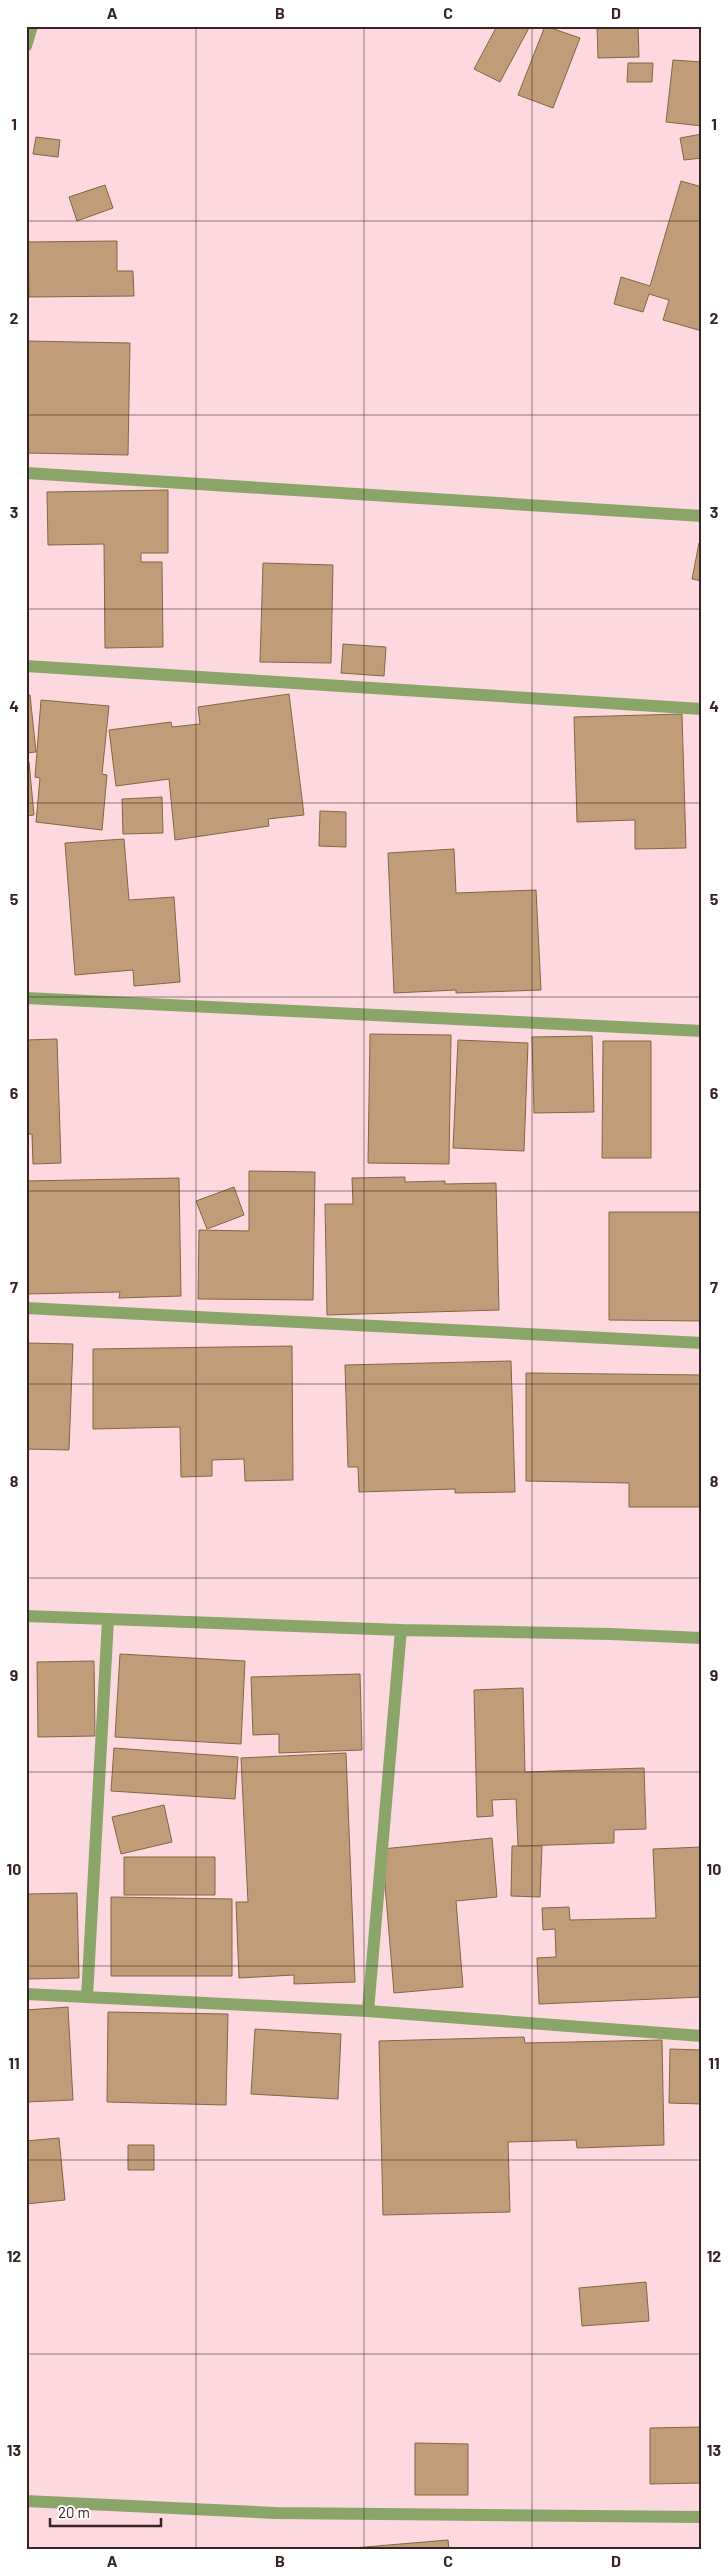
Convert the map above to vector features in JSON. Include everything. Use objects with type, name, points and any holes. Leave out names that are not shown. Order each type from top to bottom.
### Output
[{"type":"street","points":[[26,46],[29,29]]},
{"type":"street","points":[[26,473],[702,516]]},
{"type":"street","points":[[26,666],[702,709]]},
{"type":"street","points":[[26,998],[702,1031]]},
{"type":"street","points":[[26,1308],[702,1343]]},
{"type":"street","points":[[26,1616],[401,1630],[610,1634],[702,1638]]},
{"type":"street","points":[[87,1997],[108,1620]]},
{"type":"street","points":[[368,2011],[401,1630]]},
{"type":"street","points":[[26,1994],[368,2011],[702,2036]]},
{"type":"street","points":[[26,2501],[275,2513],[702,2517]]},
{"type":"building","points":[[497,26],[530,26],[500,82],[474,69]]},
{"type":"building","points":[[545,26],[580,38],[553,108],[518,95]]},
{"type":"building","points":[[597,26],[638,26],[639,57],[598,58]]},
{"type":"building","points":[[673,60],[702,62],[702,126],[666,122]]},
{"type":"building","points":[[628,63],[653,63],[652,82],[627,82]]},
{"type":"building","points":[[702,134],[702,158],[684,160],[680,138]]},
{"type":"building","points":[[36,137],[60,140],[58,157],[33,154]]},
{"type":"building","points":[[681,181],[702,187],[702,331],[663,320],[669,300],[649,294],[643,312],[614,304],[621,277],[650,286]]},
{"type":"building","points":[[105,185],[113,208],[77,221],[69,197]]},
{"type":"building","points":[[117,241],[117,271],[133,271],[134,296],[29,297],[28,242]]},
{"type":"building","points":[[26,341],[130,343],[128,455],[26,453]]},
{"type":"building","points":[[168,490],[168,553],[141,553],[141,562],[162,562],[163,647],[105,648],[104,544],[48,545],[47,492]]},
{"type":"building","points":[[699,543],[702,543],[702,581],[692,579]]},
{"type":"building","points":[[263,563],[333,565],[331,663],[260,662]]},
{"type":"building","points":[[343,644],[386,647],[384,676],[341,673]]},
{"type":"building","points":[[289,694],[304,815],[268,819],[269,826],[175,840],[169,779],[116,786],[109,730],[171,722],[172,727],[200,724],[198,707]]},
{"type":"building","points":[[26,695],[30,695],[36,752],[26,753]]},
{"type":"building","points":[[41,700],[109,706],[102,774],[107,775],[102,830],[36,822],[40,778],[35,777]]},
{"type":"building","points":[[682,714],[686,848],[635,849],[635,820],[577,822],[574,717]]},
{"type":"building","points":[[26,762],[29,762],[34,815],[26,816]]},
{"type":"building","points":[[162,797],[163,833],[123,834],[122,799]]},
{"type":"building","points":[[320,811],[346,812],[346,847],[319,846]]},
{"type":"building","points":[[124,839],[129,900],[174,897],[180,982],[134,986],[133,970],[75,975],[65,843]]},
{"type":"building","points":[[454,849],[456,893],[536,890],[541,990],[456,993],[456,990],[394,993],[388,853]]},
{"type":"building","points":[[370,1034],[451,1035],[449,1164],[368,1163]]},
{"type":"building","points":[[592,1036],[594,1112],[534,1113],[532,1037]]},
{"type":"building","points":[[57,1039],[61,1163],[33,1164],[32,1134],[26,1134],[26,1040]]},
{"type":"building","points":[[458,1040],[528,1043],[524,1151],[453,1148]]},
{"type":"building","points":[[603,1041],[651,1041],[651,1158],[602,1158]]},
{"type":"building","points":[[249,1171],[315,1172],[313,1300],[198,1299],[199,1230],[249,1231]]},
{"type":"building","points":[[405,1177],[405,1182],[445,1181],[445,1184],[496,1183],[499,1310],[327,1315],[325,1204],[353,1204],[352,1178]]},
{"type":"building","points":[[179,1178],[181,1296],[119,1298],[120,1292],[26,1294],[26,1181]]},
{"type":"building","points":[[234,1187],[244,1215],[207,1229],[196,1201]]},
{"type":"building","points":[[609,1212],[702,1212],[702,1321],[609,1320]]},
{"type":"building","points":[[26,1343],[73,1344],[69,1450],[26,1449]]},
{"type":"building","points":[[292,1346],[293,1480],[245,1481],[244,1459],[212,1460],[212,1476],[181,1477],[180,1427],[93,1429],[93,1349]]},
{"type":"building","points":[[511,1361],[515,1492],[455,1493],[455,1489],[359,1492],[358,1467],[348,1467],[345,1365]]},
{"type":"building","points":[[526,1373],[702,1375],[702,1507],[629,1507],[629,1483],[526,1481]]},
{"type":"building","points":[[120,1654],[245,1661],[241,1744],[115,1737]]},
{"type":"building","points":[[94,1661],[95,1736],[38,1737],[37,1662]]},
{"type":"building","points":[[360,1674],[362,1750],[279,1753],[279,1734],[253,1735],[251,1677]]},
{"type":"building","points":[[523,1688],[525,1772],[644,1768],[646,1829],[614,1830],[614,1843],[518,1846],[516,1799],[492,1800],[493,1816],[477,1817],[474,1690]]},
{"type":"building","points":[[114,1748],[238,1757],[235,1799],[111,1791]]},
{"type":"building","points":[[346,1753],[355,1982],[294,1984],[294,1975],[239,1978],[236,1902],[248,1902],[241,1758]]},
{"type":"building","points":[[164,1805],[172,1842],[121,1854],[112,1817]]},
{"type":"building","points":[[492,1838],[497,1897],[456,1901],[463,1987],[394,1993],[382,1849]]},
{"type":"building","points":[[512,1846],[542,1846],[540,1897],[511,1896]]},
{"type":"building","points":[[702,1847],[702,1997],[539,2004],[537,1958],[556,1957],[555,1929],[543,1930],[542,1908],[569,1907],[570,1920],[656,1918],[653,1849]]},
{"type":"building","points":[[124,1857],[215,1857],[215,1895],[124,1895]]},
{"type":"building","points":[[77,1893],[79,1978],[26,1979],[26,1894]]},
{"type":"building","points":[[111,1897],[232,1899],[232,1976],[111,1976]]},
{"type":"building","points":[[68,2007],[73,2100],[26,2102],[26,2010]]},
{"type":"building","points":[[108,2012],[228,2014],[226,2105],[107,2102]]},
{"type":"building","points":[[255,2029],[341,2034],[338,2099],[251,2094]]},
{"type":"building","points":[[524,2037],[525,2043],[662,2040],[664,2145],[577,2148],[576,2140],[508,2142],[510,2212],[383,2215],[379,2041]]},
{"type":"building","points":[[670,2049],[702,2050],[702,2104],[669,2103]]},
{"type":"building","points":[[59,2138],[65,2200],[26,2204],[26,2141]]},
{"type":"building","points":[[128,2145],[154,2145],[154,2170],[128,2170]]},
{"type":"building","points":[[646,2282],[649,2321],[582,2326],[579,2288]]},
{"type":"building","points":[[702,2427],[702,2483],[650,2484],[650,2428]]},
{"type":"building","points":[[415,2443],[468,2444],[468,2495],[415,2495]]},
{"type":"building","points":[[448,2540],[449,2549],[353,2549],[353,2548]]}]
